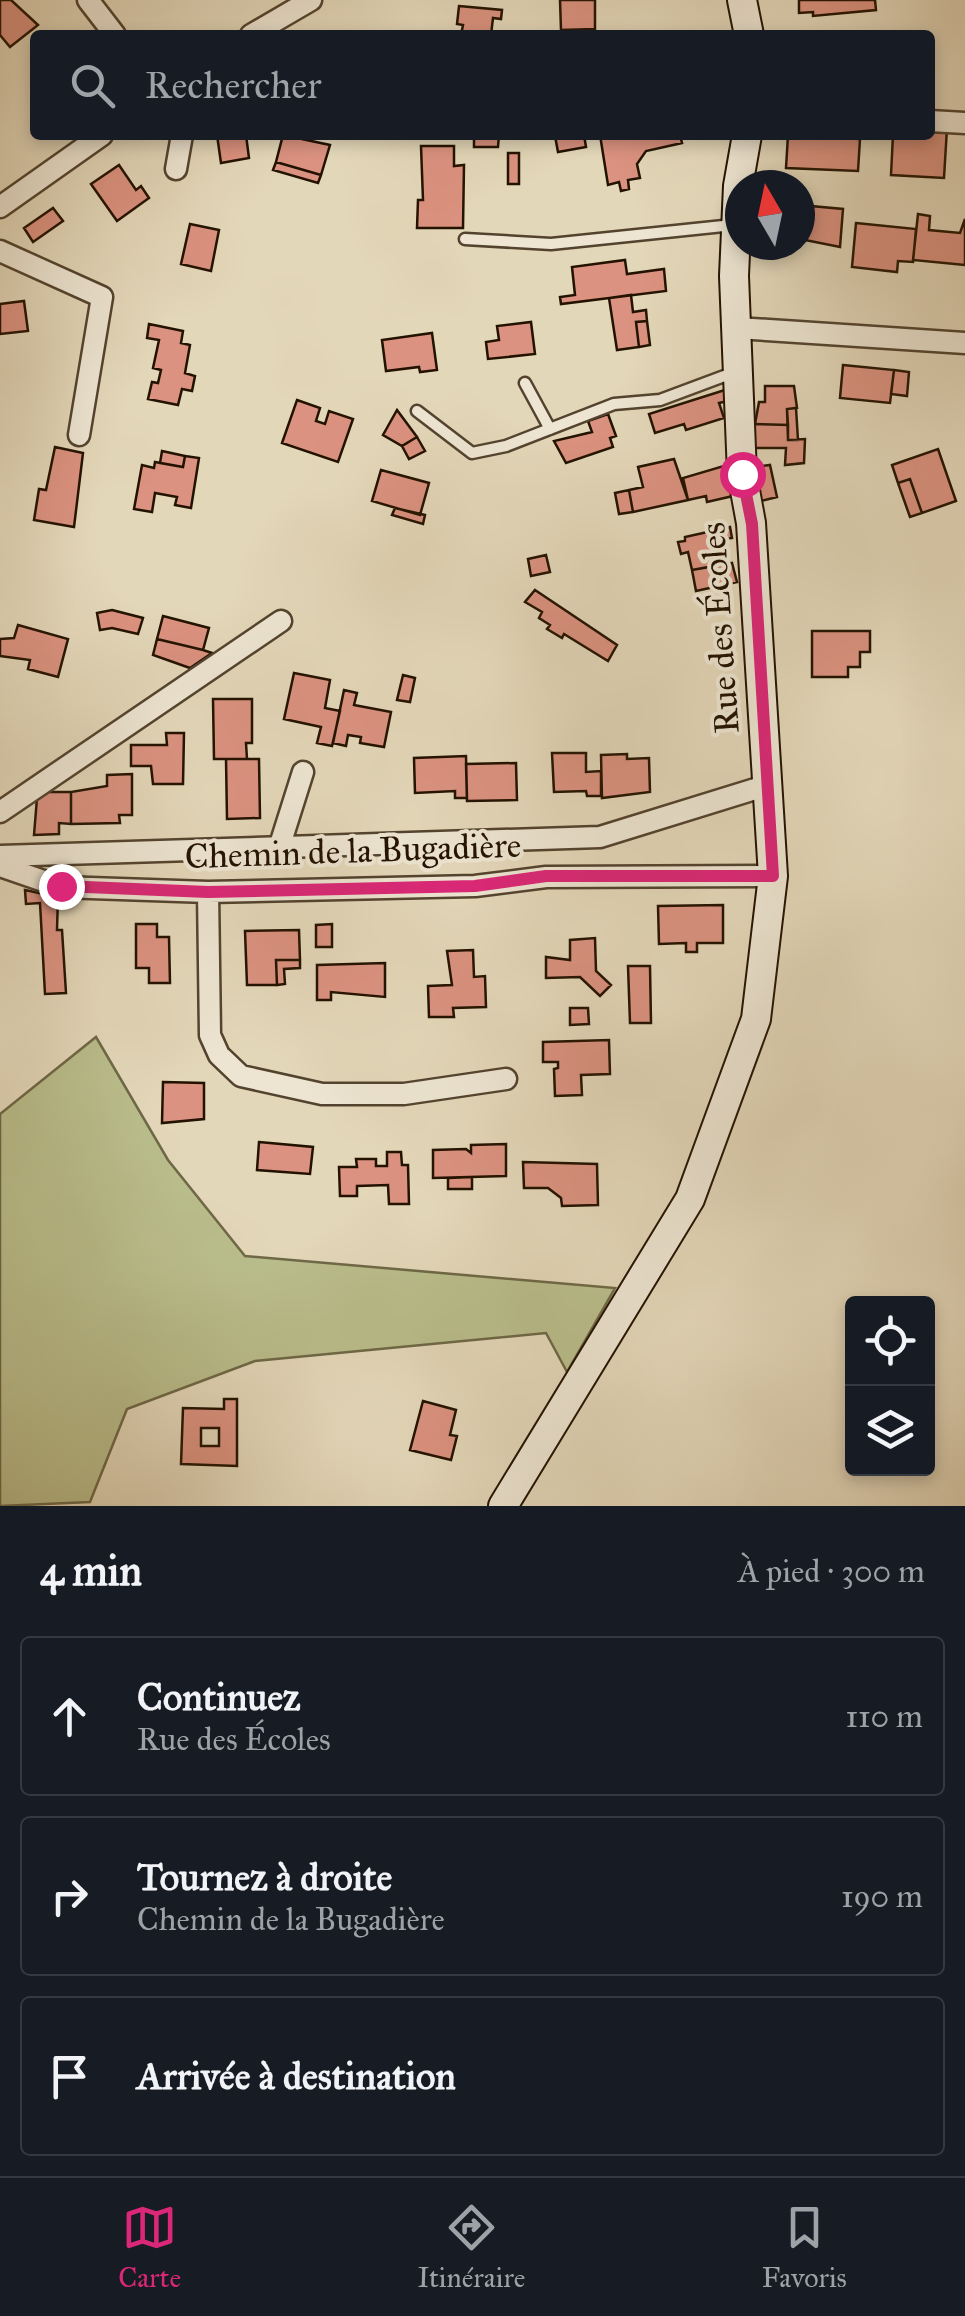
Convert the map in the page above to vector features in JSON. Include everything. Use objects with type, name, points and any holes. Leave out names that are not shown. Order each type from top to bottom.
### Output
[{"type":"street","points":[[88,0],[111,30]]},
{"type":"street","points":[[742,0],[748,30]]},
{"type":"street","points":[[257,30],[297,3]]},
{"type":"street","points":[[935,121],[965,123]]},
{"type":"street","points":[[0,207],[95,140]]},
{"type":"street","points":[[176,169],[181,140]]},
{"type":"street","name":"Rue des Écoles","points":[[742,170],[746,140]]},
{"type":"street","points":[[0,251],[102,296],[79,435]]},
{"type":"street","name":"Rue des Écoles","points":[[504,1506],[690,1198],[756,1019],[773,876],[752,524],[740,442],[736,260]]},
{"type":"street","points":[[738,328],[965,344]]},
{"type":"street","points":[[0,812],[280,621]]},
{"type":"street","points":[[279,848],[303,772]]},
{"type":"street","points":[[0,856],[600,837],[768,784]]},
{"type":"street","name":"Chemin de la Bugadière","points":[[0,866],[61,886],[208,892],[475,886],[546,876],[773,876]]},
{"type":"street","points":[[208,892],[210,1035],[219,1055],[241,1076],[338,1094],[404,1094],[506,1079]]},
{"type":"lane","points":[[465,240],[551,244],[725,225]]},
{"type":"lane","points":[[417,412],[472,453],[506,446],[614,404],[660,400],[740,370]]},
{"type":"lane","points":[[525,383],[550,428]]},
{"type":"green space","points":[[96,1037],[168,1160],[245,1256],[615,1288],[567,1372],[546,1333],[255,1361],[127,1409],[90,1502],[0,1506],[0,1114]]},
{"type":"building","points":[[0,0],[11,0],[38,25],[10,47],[0,35]]},
{"type":"building","points":[[560,0],[595,0],[595,29],[561,30]]},
{"type":"building","points":[[799,0],[875,0],[876,10],[813,16],[813,12],[799,13]]},
{"type":"building","points":[[459,6],[502,10],[501,19],[493,18],[492,30],[462,30],[463,25],[457,24]]},
{"type":"building","points":[[935,127],[947,128],[944,178],[891,175],[893,140],[935,140]]},
{"type":"building","points":[[218,140],[247,140],[249,158],[221,163]]},
{"type":"building","points":[[282,140],[330,145],[321,175],[276,162]]},
{"type":"building","points":[[474,140],[499,140],[498,147],[474,147]]},
{"type":"building","points":[[556,140],[585,140],[586,147],[558,152]]},
{"type":"building","points":[[601,140],[681,140],[682,143],[646,151],[637,164],[640,178],[628,180],[629,189],[621,191],[619,182],[608,185]]},
{"type":"building","points":[[788,140],[860,140],[858,171],[786,168]]},
{"type":"building","points":[[421,146],[454,146],[454,166],[464,165],[463,228],[417,228],[418,200],[423,200]]},
{"type":"building","points":[[508,153],[519,153],[519,184],[508,184]]},
{"type":"building","points":[[276,162],[321,175],[318,183],[273,170]]},
{"type":"building","points":[[119,165],[136,190],[141,186],[149,198],[117,221],[91,184]]},
{"type":"building","points":[[815,206],[843,209],[840,247],[815,242]]},
{"type":"building","points":[[53,208],[63,221],[33,242],[24,228]]},
{"type":"building","points":[[918,214],[930,216],[929,230],[960,233],[965,219],[965,265],[913,260]]},
{"type":"building","points":[[856,223],[916,229],[913,262],[898,261],[897,272],[852,267]]},
{"type":"building","points":[[190,224],[219,230],[211,271],[181,264]]},
{"type":"building","points":[[625,260],[627,274],[664,269],[666,291],[561,304],[560,297],[575,295],[572,267]]},
{"type":"building","points":[[631,295],[633,312],[646,310],[647,321],[636,322],[639,347],[617,350],[609,298]]},
{"type":"building","points":[[24,301],[28,331],[0,334],[0,304]]},
{"type":"building","points":[[647,321],[650,345],[639,347],[636,322]]},
{"type":"building","points":[[531,322],[535,354],[488,359],[486,342],[499,340],[497,326]]},
{"type":"building","points":[[149,324],[183,331],[181,343],[190,345],[185,373],[195,376],[192,391],[182,389],[178,405],[148,399],[152,382],[158,383],[161,370],[153,368],[159,340],[147,338]]},
{"type":"building","points":[[432,333],[437,370],[420,372],[419,367],[386,371],[382,340]]},
{"type":"building","points":[[843,365],[894,370],[890,403],[840,398]]},
{"type":"building","points":[[894,370],[909,372],[907,396],[891,394]]},
{"type":"building","points":[[765,386],[794,386],[797,408],[787,409],[788,425],[755,424],[759,402],[765,402]]},
{"type":"building","points":[[728,389],[728,401],[719,403],[724,418],[686,430],[684,424],[655,433],[649,414]]},
{"type":"building","points":[[297,400],[320,408],[316,421],[325,424],[329,411],[353,419],[338,462],[282,443]]},
{"type":"building","points":[[796,408],[798,440],[788,440],[787,409]]},
{"type":"building","points":[[397,410],[417,437],[402,446],[383,435]]},
{"type":"building","points":[[608,414],[616,436],[610,438],[613,447],[566,463],[554,441],[592,432],[588,421]]},
{"type":"building","points":[[751,424],[788,425],[788,440],[805,439],[804,463],[785,465],[786,448],[752,448]]},
{"type":"building","points":[[417,437],[425,451],[409,459],[402,446]]},
{"type":"building","points":[[55,447],[83,453],[74,527],[34,520],[39,489],[46,490]]},
{"type":"building","points":[[938,449],[956,501],[922,513],[910,479],[898,483],[892,465]]},
{"type":"building","points":[[162,451],[185,456],[183,467],[160,463]]},
{"type":"building","points":[[185,456],[199,458],[191,508],[175,505],[177,497],[155,493],[152,512],[134,509],[142,465],[154,468],[155,462],[183,467]]},
{"type":"building","points":[[674,459],[688,500],[633,512],[629,490],[643,487],[638,467]]},
{"type":"building","points":[[727,465],[733,496],[707,502],[706,496],[688,500],[683,478]]},
{"type":"building","points":[[770,465],[777,497],[761,501],[754,467]]},
{"type":"building","points":[[381,470],[429,483],[420,515],[372,501]]},
{"type":"building","points":[[910,479],[922,513],[910,517],[898,483]]},
{"type":"building","points":[[629,490],[633,512],[619,514],[615,493]]},
{"type":"building","points":[[395,508],[425,515],[423,524],[392,515]]},
{"type":"building","points":[[730,527],[732,538],[725,539],[726,546],[716,548],[719,565],[692,570],[688,552],[681,554],[678,542]]},
{"type":"building","points":[[546,555],[550,572],[531,576],[528,559]]},
{"type":"building","points":[[732,563],[737,582],[696,591],[692,570]]},
{"type":"building","points":[[535,590],[617,645],[608,661],[564,634],[562,638],[547,629],[550,625],[539,618],[542,612],[525,602]]},
{"type":"building","points":[[112,610],[143,618],[138,634],[112,628],[100,630],[97,613]]},
{"type":"building","points":[[163,616],[209,628],[203,650],[157,639]]},
{"type":"building","points":[[18,625],[68,639],[58,677],[28,669],[30,660],[0,656],[0,639],[14,638]]},
{"type":"building","points":[[812,631],[870,631],[870,652],[860,652],[860,667],[848,667],[848,677],[812,677]]},
{"type":"building","points":[[157,639],[212,653],[190,668],[153,655]]},
{"type":"building","points":[[294,673],[330,680],[325,708],[340,711],[332,746],[317,743],[321,727],[284,719]]},
{"type":"building","points":[[403,675],[415,678],[410,702],[397,700]]},
{"type":"building","points":[[344,690],[357,693],[354,705],[391,712],[384,747],[360,743],[361,737],[348,735],[346,746],[333,743]]},
{"type":"building","points":[[213,699],[252,699],[252,743],[246,743],[247,759],[214,759]]},
{"type":"building","points":[[166,733],[184,733],[183,784],[153,784],[151,766],[131,766],[131,745],[167,745]]},
{"type":"building","points":[[552,753],[586,753],[586,772],[601,771],[601,796],[587,796],[586,791],[554,792]]},
{"type":"building","points":[[627,754],[627,759],[649,758],[650,792],[602,798],[601,755]]},
{"type":"building","points":[[466,756],[467,798],[455,798],[455,791],[415,793],[414,758]]},
{"type":"building","points":[[226,759],[259,759],[260,818],[227,819]]},
{"type":"building","points":[[516,763],[517,800],[467,801],[466,764]]},
{"type":"building","points":[[132,774],[132,815],[119,815],[120,823],[71,824],[71,792],[107,786],[107,775]]},
{"type":"building","points":[[48,792],[71,792],[71,824],[59,823],[59,834],[34,835],[37,798]]},
{"type":"building","points":[[25,890],[58,897],[57,930],[62,930],[66,993],[45,994],[40,903],[26,904]]},
{"type":"building","points":[[723,905],[723,943],[697,943],[697,952],[686,952],[686,943],[659,944],[658,906]]},
{"type":"building","points":[[136,924],[157,924],[157,937],[169,937],[170,983],[149,983],[149,968],[136,968]]},
{"type":"building","points":[[332,924],[332,947],[316,947],[316,925]]},
{"type":"building","points":[[299,930],[300,960],[276,960],[277,985],[247,985],[245,931]]},
{"type":"building","points":[[595,938],[596,971],[611,985],[600,996],[580,977],[546,978],[546,957],[570,960],[570,940]]},
{"type":"building","points":[[473,950],[474,977],[485,976],[486,1007],[453,1008],[454,1017],[429,1017],[428,986],[452,985],[447,951]]},
{"type":"building","points":[[276,960],[300,960],[300,968],[284,969],[285,984],[277,985]]},
{"type":"building","points":[[385,963],[385,997],[331,992],[331,1000],[317,1000],[317,965]]},
{"type":"building","points":[[628,966],[650,966],[651,1023],[630,1023]]},
{"type":"building","points":[[570,1008],[588,1008],[589,1024],[570,1025]]},
{"type":"building","points":[[609,1040],[610,1074],[581,1075],[582,1095],[555,1096],[554,1069],[558,1062],[543,1062],[543,1042]]},
{"type":"building","points":[[163,1082],[204,1083],[204,1119],[162,1123]]},
{"type":"building","points":[[259,1142],[313,1147],[310,1174],[257,1170]]},
{"type":"building","points":[[506,1144],[506,1176],[433,1178],[433,1150],[466,1149],[471,1153],[471,1145]]},
{"type":"building","points":[[387,1152],[401,1152],[402,1165],[408,1165],[409,1204],[389,1204],[388,1185],[357,1186],[357,1196],[340,1196],[339,1167],[357,1167],[356,1159],[376,1159],[376,1166],[387,1166]]},
{"type":"building","points":[[523,1162],[597,1164],[598,1205],[562,1206],[561,1198],[548,1188],[524,1188]]},
{"type":"building","points":[[472,1177],[472,1189],[448,1189],[448,1178]]},
{"type":"building","points":[[224,1399],[237,1399],[237,1466],[181,1464],[183,1408],[224,1409]],"holes":[[[201,1428],[219,1428],[219,1446],[201,1446]]]},
{"type":"building","points":[[423,1401],[456,1410],[450,1435],[457,1436],[451,1460],[410,1450]]},
{"type":"route","points":[[61,886],[208,892],[475,886],[546,876],[773,876],[752,524],[742,474]]}]
